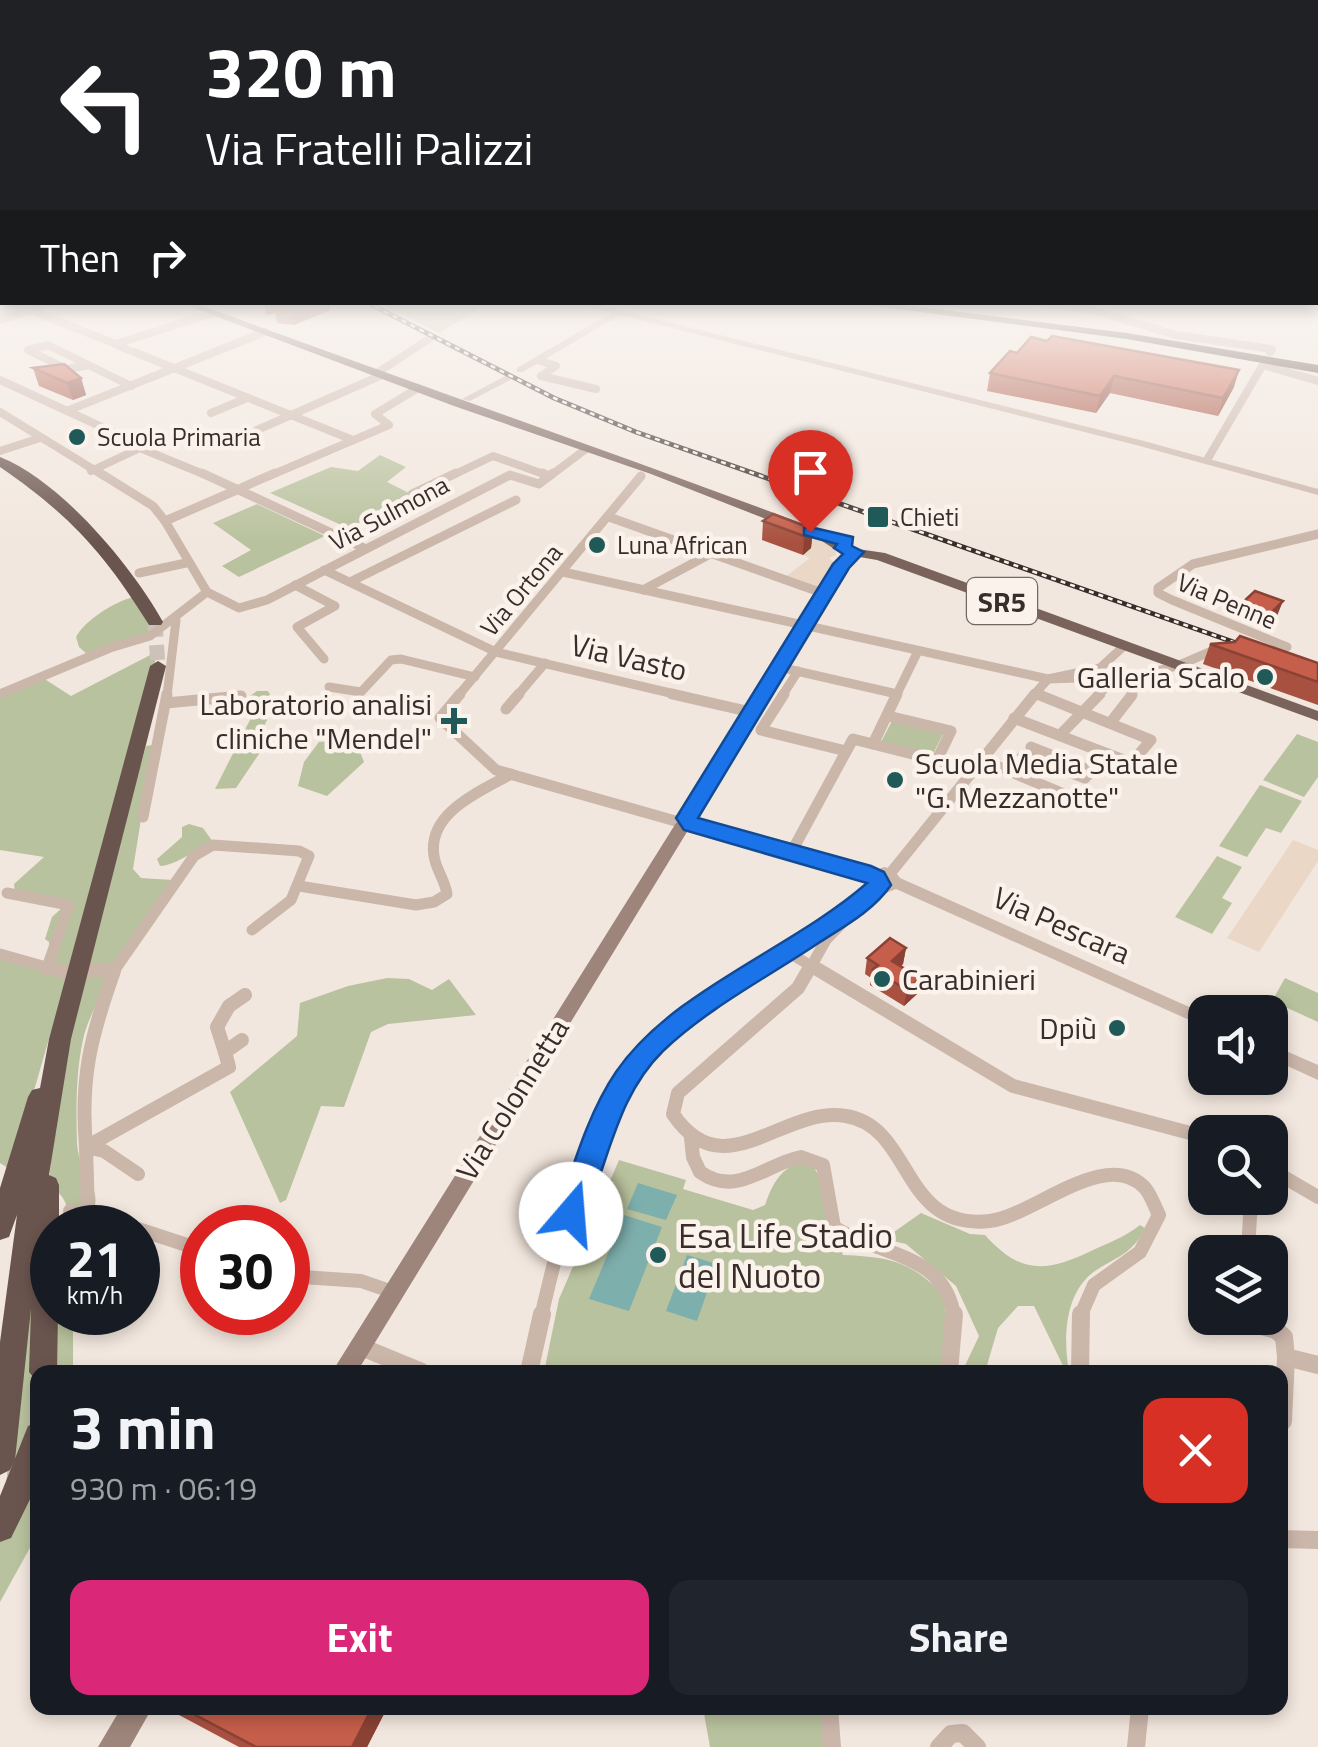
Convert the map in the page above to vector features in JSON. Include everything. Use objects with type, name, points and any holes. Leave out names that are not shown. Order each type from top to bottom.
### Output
[{"type":"highway","points":[[0,461],[66,509],[129,575],[155,622]]},
{"type":"highway","points":[[0,1229],[60,1039],[158,666]]},
{"type":"highway","points":[[44,1365],[45,1205],[60,1039]]},
{"type":"highway","points":[[0,1460],[26,1236],[60,1039]]},
{"type":"highway","points":[[0,1527],[30,1460]]},
{"type":"main road","name":"SR5","points":[[398,381],[444,398],[468,402],[644,475],[669,479],[1318,716]]},
{"type":"main road","name":"Via Colonnetta","points":[[348,1365],[852,549]]},
{"type":"main road","points":[[114,1747],[134,1715]]},
{"type":"street","points":[[1,381],[366,547]]},
{"type":"street","points":[[118,381],[131,386]]},
{"type":"street","points":[[68,410],[145,381]]},
{"type":"street","points":[[203,381],[353,440]]},
{"type":"street","points":[[257,430],[366,381]]},
{"type":"street","points":[[468,402],[503,381]]},
{"type":"street","points":[[560,381],[596,389]]},
{"type":"street","points":[[889,381],[1207,460],[1318,492]]},
{"type":"street","points":[[1207,460],[1254,381]]},
{"type":"street","points":[[0,391],[14,386]]},
{"type":"street","points":[[165,521],[389,424],[375,414],[418,388]]},
{"type":"street","points":[[211,414],[246,398]]},
{"type":"street","points":[[0,412],[152,506],[207,592],[150,636],[110,648],[0,694]]},
{"type":"street","points":[[0,450],[40,438]]},
{"type":"street","points":[[91,471],[146,446]]},
{"type":"street","points":[[412,494],[493,456],[550,476],[586,449]]},
{"type":"street","name":"Via Sulmona","points":[[207,592],[239,608],[267,600],[510,475],[539,484],[550,476]]},
{"type":"street","name":"Via Ortona","points":[[511,774],[496,770],[440,718],[644,475]]},
{"type":"street","points":[[350,582],[516,500]]},
{"type":"street","points":[[609,517],[825,594]]},
{"type":"street","name":"Via Penne","points":[[1238,639],[1287,648],[1158,593],[1158,588],[1193,564],[1318,534]]},
{"type":"street","points":[[642,590],[712,553]]},
{"type":"street","points":[[129,575],[186,563]]},
{"type":"street","name":"Via Vasto","points":[[324,570],[496,652],[752,712]]},
{"type":"street","points":[[563,572],[1048,679],[1100,668],[1124,646]]},
{"type":"street","points":[[296,585],[335,606],[297,627],[324,660]]},
{"type":"street","points":[[143,818],[166,703],[176,618]]},
{"type":"street","name":"Via Penne","points":[[1048,679],[1112,679],[1166,672],[1223,646]]},
{"type":"street","points":[[873,744],[918,651]]},
{"type":"street","points":[[329,687],[360,692],[390,660],[401,658],[475,677]]},
{"type":"street","points":[[506,708],[545,664]]},
{"type":"street","points":[[779,667],[897,694]]},
{"type":"street","points":[[798,672],[761,730],[846,751]]},
{"type":"street","points":[[530,1365],[548,1280],[593,1147],[624,1080],[651,1047],[680,1022],[848,913],[885,880],[1048,679]]},
{"type":"street","points":[[1060,735],[1107,686]]},
{"type":"street","points":[[1014,718],[1126,761],[1133,761],[1150,740],[1036,693]]},
{"type":"street","points":[[1111,722],[1132,695]]},
{"type":"street","points":[[166,703],[240,696]]},
{"type":"street","points":[[888,716],[951,731],[937,760]]},
{"type":"street","points":[[1009,772],[1045,730]]},
{"type":"street","points":[[792,851],[852,739],[937,760],[1009,772],[1090,804]]},
{"type":"street","points":[[1027,751],[1088,775]]},
{"type":"street","points":[[1070,796],[1106,754]]},
{"type":"street","points":[[299,886],[416,905],[434,902],[447,894],[447,883],[434,862],[431,839],[445,814],[511,774],[685,823]]},
{"type":"street","name":"Via Pescara","points":[[685,823],[885,880],[1188,1014]]},
{"type":"street","points":[[88,1205],[82,1102],[90,1038],[114,971],[183,866],[213,845],[299,851],[309,856],[292,900],[252,930]]},
{"type":"street","points":[[6,893],[69,905],[46,970]]},
{"type":"street","points":[[848,913],[826,940],[798,988],[678,1093],[673,1114],[691,1138],[691,1157],[702,1175],[722,1183],[740,1184],[795,1157],[808,1156],[824,1165],[834,1227],[853,1241],[927,1265],[949,1293],[957,1335],[951,1365]]},
{"type":"street","points":[[788,952],[1013,1086],[1188,1132]]},
{"type":"street","points":[[0,954],[46,970],[65,972]]},
{"type":"street","points":[[84,971],[114,971]]},
{"type":"street","points":[[86,1147],[229,1067],[217,1027],[228,1006],[245,995]]},
{"type":"street","points":[[226,1052],[242,1040]]},
{"type":"street","points":[[1288,1059],[1318,1073]]},
{"type":"street","points":[[691,1138],[723,1146],[824,1116],[849,1116],[874,1129],[922,1200],[940,1216],[968,1222],[994,1220],[1106,1172],[1133,1177],[1152,1192],[1159,1215],[1140,1252],[1094,1286],[1079,1319],[1080,1365]]},
{"type":"street","points":[[86,1147],[104,1150],[138,1174]]},
{"type":"street","points":[[1288,1180],[1318,1197]]},
{"type":"street","points":[[310,1278],[361,1281],[393,1292]]},
{"type":"street","points":[[1282,1335],[1286,1365]]},
{"type":"street","points":[[359,1346],[405,1365]]},
{"type":"street","points":[[1286,1357],[1318,1365]]},
{"type":"street","points":[[1288,1539],[1318,1540]]},
{"type":"street","points":[[830,1715],[832,1747]]},
{"type":"street","points":[[1136,1747],[1139,1715]]},
{"type":"street","points":[[939,1747],[951,1734],[963,1733],[977,1747]]},
{"type":"green space","points":[[380,455],[406,467],[387,482],[411,494],[407,497],[414,501],[383,517],[377,514],[348,528],[270,493],[331,467],[358,471]]},
{"type":"green space","points":[[257,504],[325,536],[239,577],[222,566],[251,550],[213,523]]},
{"type":"green space","points":[[134,597],[154,632],[88,655],[79,647],[76,637],[93,618]]},
{"type":"green space","points":[[158,651],[69,970],[50,969],[49,942],[45,939],[52,917],[63,907],[15,892],[14,884],[44,857],[0,850],[0,696],[43,678],[71,696]]},
{"type":"green space","points":[[257,691],[268,691],[275,704],[257,740],[263,748],[236,788],[215,789],[256,708],[247,698]]},
{"type":"green space","points":[[893,719],[944,732],[932,756],[881,742]]},
{"type":"green space","points":[[1297,734],[1318,742],[1318,777],[1304,797],[1263,780]]},
{"type":"green space","points":[[355,739],[364,762],[327,796],[298,786],[304,762],[319,742]]},
{"type":"green space","points":[[153,745],[133,869],[141,878],[173,880],[113,968],[82,969],[146,746]]},
{"type":"green space","points":[[1260,785],[1302,801],[1281,833],[1266,828],[1247,857],[1219,846]]},
{"type":"green space","points":[[189,824],[203,828],[213,842],[160,866],[157,859],[182,837],[182,827]]},
{"type":"green space","points":[[1217,856],[1242,867],[1222,898],[1232,903],[1212,934],[1175,917]]},
{"type":"green space","points":[[0,956],[68,973],[11,1170],[0,1163]]},
{"type":"green space","points":[[80,973],[104,977],[85,1032],[77,1090],[79,1156],[95,1192],[94,1205],[66,1205],[49,1185],[56,1095]]},
{"type":"green space","points":[[387,978],[409,979],[432,990],[449,979],[476,1015],[388,1024],[371,1032],[344,1107],[321,1106],[286,1200],[280,1203],[230,1092],[297,1036],[300,1003],[348,986]]},
{"type":"green space","points":[[1285,978],[1318,993],[1318,1022],[1288,1008],[1288,995],[1275,995]]},
{"type":"green space","points":[[619,1160],[686,1180],[683,1189],[753,1210],[765,1205],[783,1172],[804,1161],[819,1176],[829,1221],[843,1255],[898,1263],[920,1275],[944,1295],[948,1334],[943,1365],[545,1365],[559,1299]]},
{"type":"green space","points":[[921,1213],[970,1234],[985,1235],[1022,1263],[1046,1266],[1075,1258],[1140,1225],[1145,1228],[1131,1248],[1098,1269],[1078,1289],[1068,1316],[1068,1365],[1063,1365],[1034,1306],[1018,1306],[998,1328],[987,1365],[965,1365],[979,1336],[956,1286],[906,1244],[884,1239]]},
{"type":"green space","points":[[30,1314],[30,1335],[38,1335],[38,1365],[30,1365],[30,1452],[4,1515],[13,1397]]},
{"type":"green space","points":[[48,1335],[73,1335],[73,1365],[48,1365]]},
{"type":"green space","points":[[30,1473],[30,1548],[0,1602],[0,1537]]},
{"type":"green space","points":[[704,1715],[827,1715],[830,1747],[710,1747]]},
{"type":"shaded area","points":[[815,538],[835,546],[836,555],[829,558],[837,565],[823,590],[785,577],[810,558],[803,555],[811,549],[804,546]]},
{"type":"shaded area","points":[[1293,840],[1318,850],[1318,861],[1259,952],[1227,938]]},
{"type":"water","points":[[638,1183],[677,1195],[666,1220],[627,1209]]},
{"type":"water","points":[[624,1215],[662,1227],[629,1311],[589,1299]]},
{"type":"water","points":[[687,1255],[717,1264],[697,1321],[666,1311]]},
{"type":"building","points":[[1026,381],[1111,381],[1100,396]]},
{"type":"building","points":[[1136,381],[1233,381],[1223,398]]},
{"type":"building","points":[[773,514],[813,529],[804,536],[763,521]]},
{"type":"building","points":[[1255,591],[1283,601],[1270,614],[1242,603]]},
{"type":"building","points":[[1240,636],[1318,663],[1318,682],[1210,644],[1235,642]]},
{"type":"building","points":[[890,938],[906,948],[892,961],[920,978],[907,990],[873,969],[878,965],[867,958]]},
{"type":"building","points":[[195,1715],[368,1715],[352,1747],[256,1747]]},
{"type":"tunnel","points":[[155,622],[158,666]]},
{"type":"railway","points":[[520,381],[636,432],[1259,651]]},
{"type":"place","name":"Scuola Primaria","points":[[77,437]]},
{"type":"place","name":"Chieti","points":[[878,517]]},
{"type":"place","name":"Luna African","points":[[597,545]]},
{"type":"place","name":"Galleria Scalo","points":[[1265,677]]},
{"type":"place","name":"Laboratorio analisi cliniche \"Mendel\"","points":[[454,721]]},
{"type":"place","name":"Scuola Media Statale \"G. Mezzanotte\"","points":[[895,780]]},
{"type":"place","name":"Carabinieri","points":[[882,979]]},
{"type":"place","name":"Dpiù","points":[[1117,1028]]},
{"type":"place","name":"Esa Life Stadio del Nuoto","points":[[658,1255]]},
{"type":"route","points":[[571,1214],[593,1147],[624,1080],[651,1047],[680,1022],[848,913],[880,885],[876,877],[863,872],[692,825],[687,818],[842,564],[856,552],[842,548],[847,541],[810,532]]}]
